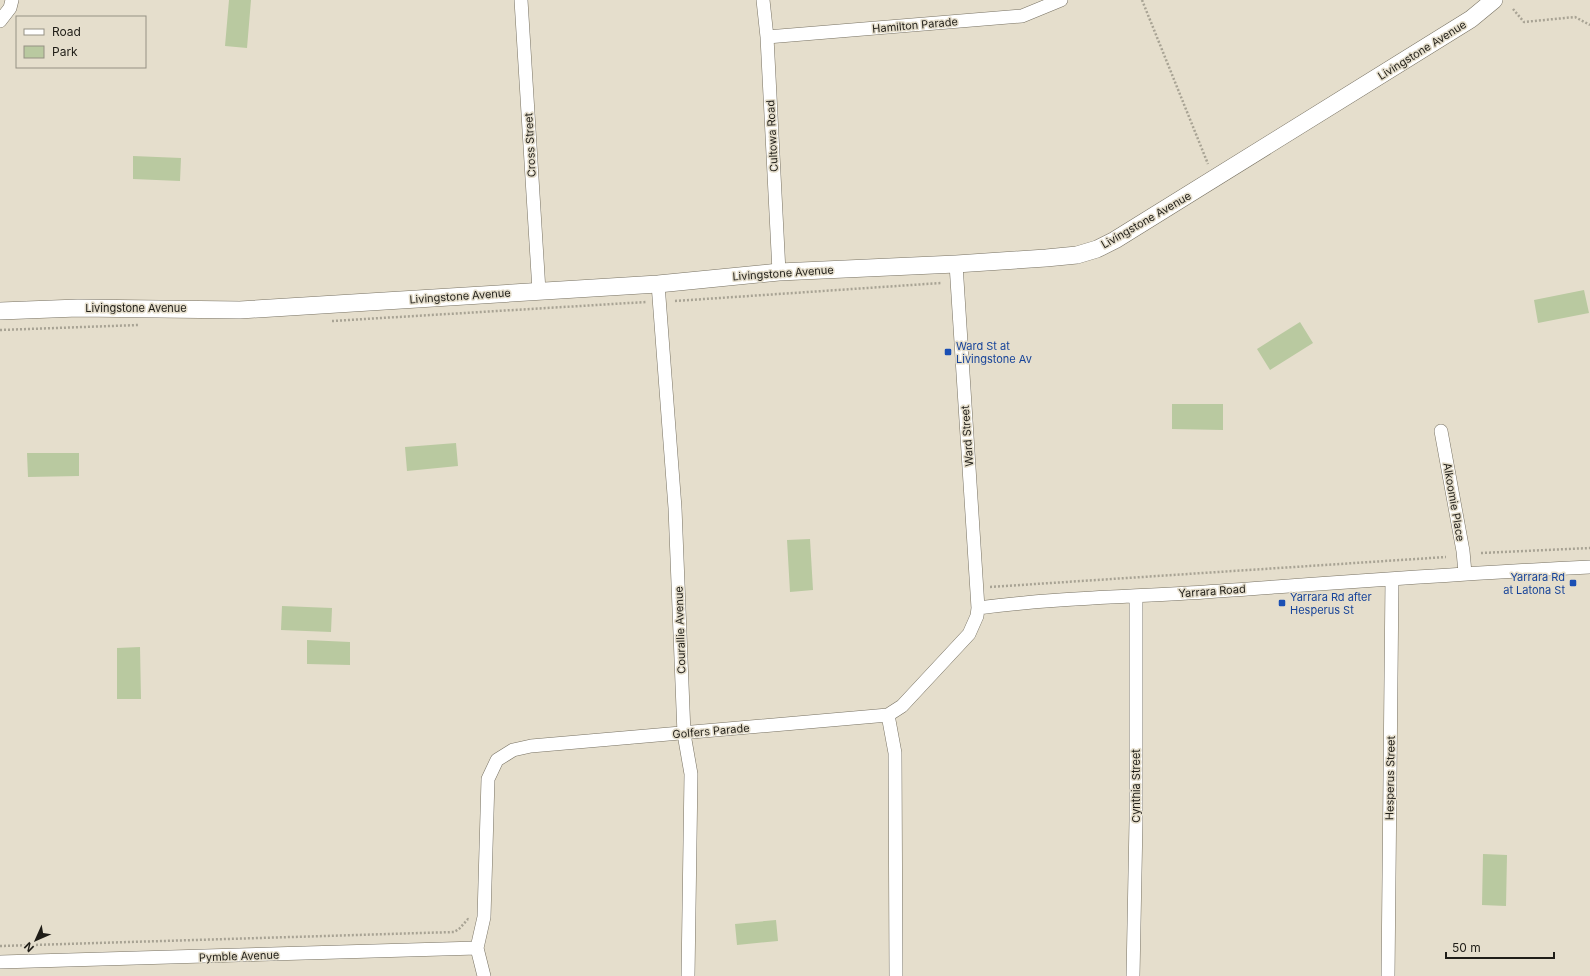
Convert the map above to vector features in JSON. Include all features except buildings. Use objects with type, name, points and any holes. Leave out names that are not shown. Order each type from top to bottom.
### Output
[{"type":"street","points":[[0,20],[10,8],[12,0]]},
{"type":"street","name":"Cross Street","points":[[521,0],[539,290]]},
{"type":"street","name":"Cultowa Road","points":[[763,0],[767,37],[779,272]]},
{"type":"street","name":"Hamilton Parade","points":[[767,37],[1022,16],[1061,0]]},
{"type":"street","name":"Livingstone Avenue","points":[[0,311],[78,308],[240,310],[539,290],[658,284],[779,272],[956,264],[1046,258],[1077,254],[1097,249],[1115,240],[1214,180],[1471,19],[1494,0]]},
{"type":"street","name":"Ward Street","points":[[956,264],[978,608]]},
{"type":"street","name":"Courallie Avenue","points":[[658,284],[676,508],[684,734],[691,774],[688,976]]},
{"type":"street","name":"Alkoomie Place","points":[[1441,431],[1463,551],[1465,573]]},
{"type":"street","name":"Yarrara Road","points":[[978,608],[1026,602],[1136,596],[1465,573],[1590,567]]},
{"type":"street","name":"Hesperus Street","points":[[1388,976],[1392,579]]},
{"type":"street","name":"Cynthia Street","points":[[1133,976],[1136,821],[1136,596]]},
{"type":"street","points":[[896,976],[895,753],[888,715],[902,706],[969,634],[977,616],[978,608]]},
{"type":"street","name":"Golfers Parade","points":[[484,976],[477,948],[484,917],[488,779],[497,760],[513,750],[531,746],[684,734],[888,715]]},
{"type":"street","name":"Pymble Avenue","points":[[0,962],[477,948]]},
{"type":"path","points":[[1142,0],[1214,180]]},
{"type":"path","points":[[1513,9],[1524,22],[1576,17],[1590,25]]},
{"type":"path","points":[[675,301],[941,283]]},
{"type":"path","points":[[1481,553],[1590,548]]},
{"type":"path","points":[[990,587],[1446,558]]},
{"type":"path","points":[[0,946],[454,932],[468,919],[473,920]]},
{"type":"green space","points":[[229,0],[251,0],[247,48],[225,46]]},
{"type":"green space","points":[[133,156],[181,158],[180,181],[133,179]]},
{"type":"green space","points":[[1584,290],[1589,313],[1538,323],[1534,300]]},
{"type":"green space","points":[[1300,322],[1313,343],[1270,370],[1257,349]]},
{"type":"green space","points":[[1172,404],[1223,404],[1223,430],[1172,429]]},
{"type":"green space","points":[[456,443],[458,466],[407,471],[405,447]]},
{"type":"green space","points":[[27,453],[79,453],[79,476],[28,477]]},
{"type":"green space","points":[[810,539],[813,590],[790,592],[787,540]]},
{"type":"green space","points":[[282,606],[332,608],[331,632],[281,630]]},
{"type":"green space","points":[[307,640],[350,642],[350,665],[307,664]]},
{"type":"green space","points":[[140,647],[141,699],[117,699],[117,648]]},
{"type":"green space","points":[[1483,854],[1507,855],[1506,906],[1482,905]]},
{"type":"green space","points":[[776,920],[778,941],[737,945],[735,924]]},
{"type":"place","name":"Ward St at Livingstone Av","points":[[948,352]]},
{"type":"place","name":"Yarrara Rd at Latona St","points":[[1573,583]]},
{"type":"place","name":"Yarrara Rd after Hesperus St","points":[[1282,603]]}]
